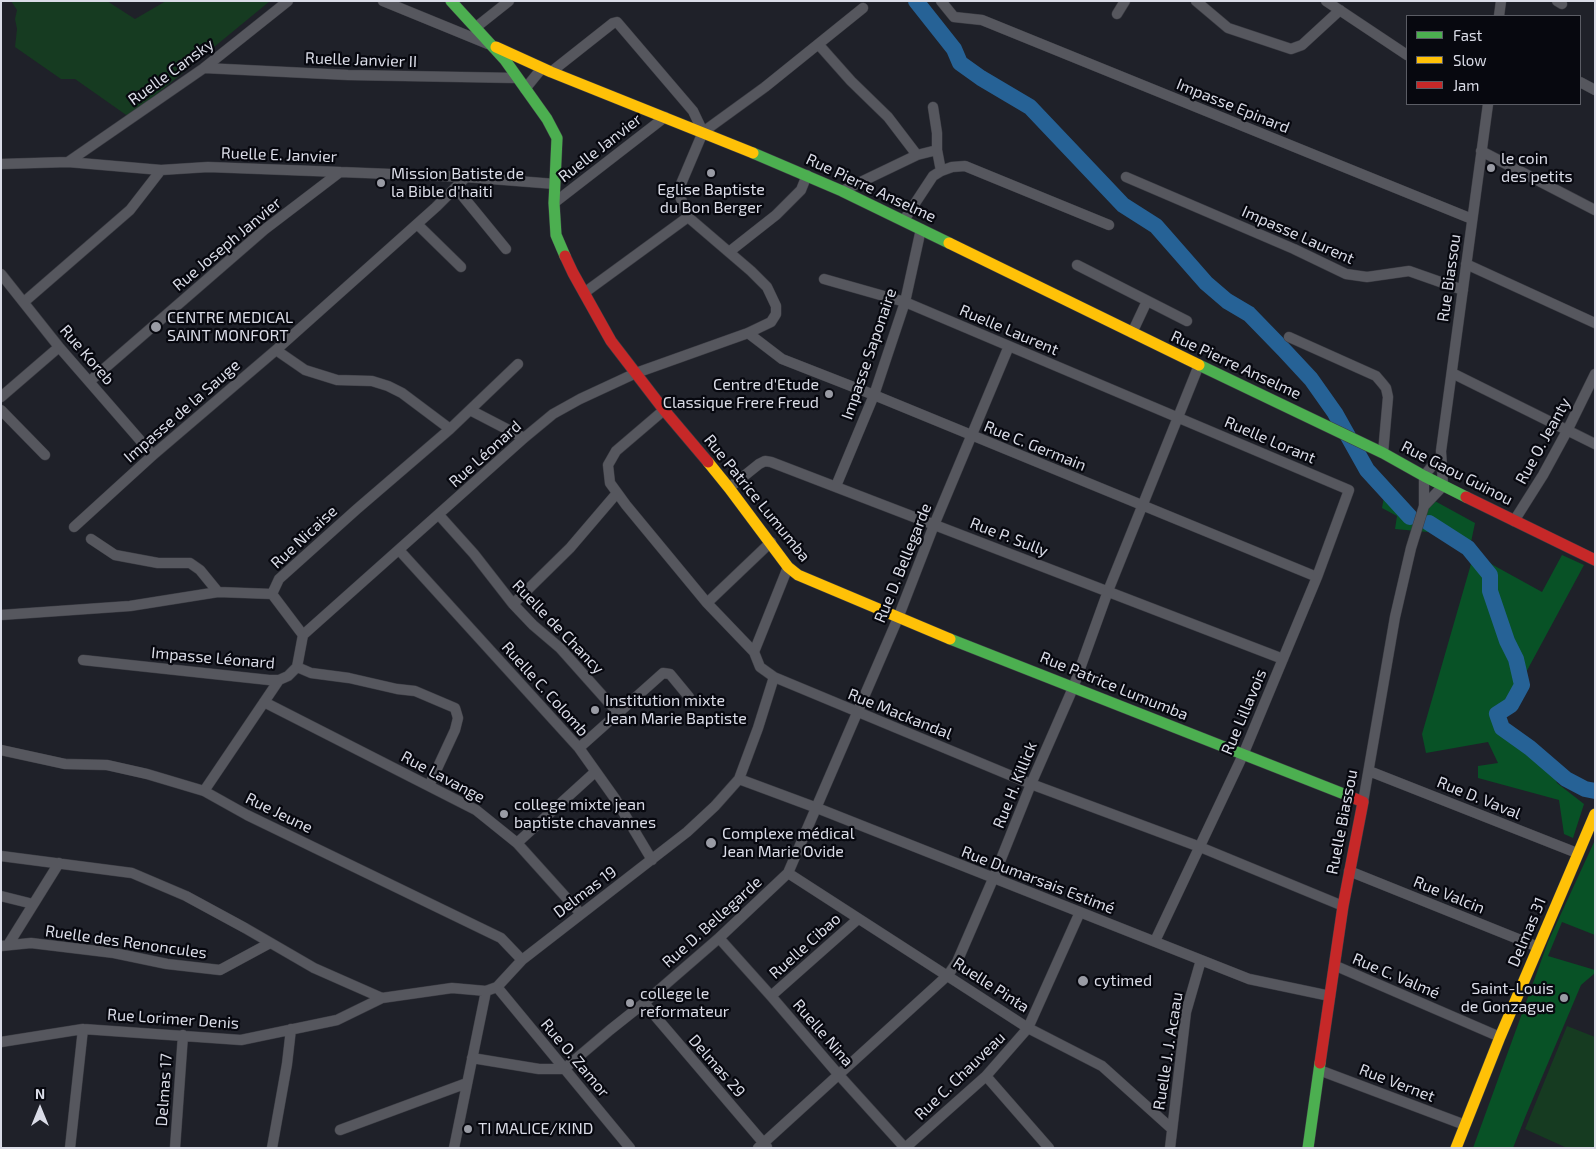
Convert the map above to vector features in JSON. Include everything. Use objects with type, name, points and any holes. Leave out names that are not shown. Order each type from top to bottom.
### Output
[{"type":"street","name":"Ruelle Cansky","points":[[68,162],[204,68],[288,1]]},
{"type":"street","name":"Rue Pierre Anselme","points":[[383,1],[547,70],[807,175],[904,220],[1199,366],[1383,453]]},
{"type":"street","name":"Rue Patrice Lumumba","points":[[451,1],[506,60],[548,119],[556,138],[554,203],[556,235],[584,293],[611,340],[664,410],[729,488],[788,567],[798,575],[898,618],[1362,802]]},
{"type":"street","points":[[475,28],[509,1]]},
{"type":"street","name":"Impasse Epinard","points":[[941,1],[954,17],[982,20],[1472,219]]},
{"type":"street","points":[[1117,14],[1125,1]]},
{"type":"street","points":[[1196,1],[1228,28],[1291,49],[1302,45],[1340,10]]},
{"type":"street","points":[[1326,1],[1406,54]]},
{"type":"street","points":[[1499,15],[1501,1]]},
{"type":"street","points":[[584,293],[688,217],[678,191],[679,185],[703,132],[819,45],[863,8]]},
{"type":"street","points":[[525,89],[547,70],[617,22],[693,111],[703,132]]},
{"type":"street","points":[[819,45],[851,81],[888,117],[917,155]]},
{"type":"street","name":"Ruelle Janvier II","points":[[204,68],[348,75],[517,78]]},
{"type":"street","points":[[1581,83],[1595,90]]},
{"type":"street","name":"Rue Biassou","points":[[1443,486],[1440,456],[1481,151],[1485,106]]},
{"type":"street","points":[[932,107],[941,170]]},
{"type":"street","name":"Ruelle Janvier","points":[[554,203],[664,117]]},
{"type":"street","points":[[842,191],[917,155],[937,150]]},
{"type":"street","points":[[1481,151],[1595,210]]},
{"type":"street","name":"Ruelle E. Janvier","points":[[1,164],[68,162],[161,170],[208,167],[466,177],[555,184]]},
{"type":"street","points":[[904,220],[933,176],[941,170],[952,166],[965,166],[1109,225]]},
{"type":"street","points":[[24,302],[130,210],[161,170]]},
{"type":"street","name":"Rue Joseph Janvier","points":[[90,381],[264,230],[340,172]]},
{"type":"street","points":[[729,252],[776,215],[801,190],[807,175]]},
{"type":"street","name":"Impasse de la Sauge","points":[[74,527],[153,455],[276,350],[417,224],[466,177]]},
{"type":"street","name":"Impasse Laurent","points":[[1126,177],[1294,249],[1346,274],[1367,277],[1408,271],[1463,290]]},
{"type":"street","points":[[456,188],[506,248]]},
{"type":"street","name":"Rue Léonard","points":[[303,635],[553,414],[580,398],[636,373],[748,333],[771,322],[776,314],[776,306],[767,287],[688,217]]},
{"type":"street","points":[[417,224],[461,267]]},
{"type":"street","name":"Impasse Saponaire","points":[[836,486],[874,395],[905,302],[921,229]]},
{"type":"street","points":[[1466,264],[1595,323]]},
{"type":"street","points":[[1077,265],[1187,321]]},
{"type":"street","name":"Rue Koreb","points":[[1,274],[59,347],[153,455]]},
{"type":"street","name":"Ruelle Laurent","points":[[824,279],[905,302],[1179,418]]},
{"type":"street","points":[[1132,333],[1148,301]]},
{"type":"street","name":"Rue C. Germain","points":[[748,333],[782,359],[1316,577]]},
{"type":"street","name":"Rue Gaou Guinou","points":[[1289,337],[1376,376],[1382,382],[1388,397],[1383,453],[1443,486],[1595,560]]},
{"type":"street","name":"Rue D. Bellegarde","points":[[564,1069],[644,1003],[788,873],[898,618],[934,525],[1009,346]]},
{"type":"street","points":[[1,397],[59,347]]},
{"type":"street","points":[[276,350],[305,370],[337,380],[372,381],[388,386],[402,393],[450,429]]},
{"type":"street","name":"Rue Nicaise","points":[[1,615],[130,606],[218,592],[272,594],[279,578],[450,429],[518,364]]},
{"type":"street","name":"Rue H. Killick","points":[[763,1146],[838,1074],[948,975],[957,962],[1073,688],[1141,506],[1199,366]]},
{"type":"street","points":[[1452,373],[1595,444]]},
{"type":"street","name":"Rue O. Jeanty","points":[[1514,521],[1543,475],[1595,374]]},
{"type":"street","points":[[1,410],[45,455]]},
{"type":"street","points":[[470,410],[524,438]]},
{"type":"street","name":"Rue Mackandal","points":[[664,410],[616,451],[608,465],[610,483],[707,602],[754,652],[760,667],[774,677],[857,713],[1031,784],[1200,847],[1343,906]]},
{"type":"street","name":"Ruelle Lorant","points":[[1179,418],[1348,490]]},
{"type":"street","points":[[1424,506],[1424,476],[1440,456]]},
{"type":"street","name":"Rue P. Sully","points":[[729,488],[759,464],[771,462],[1283,659]]},
{"type":"street","points":[[1424,506],[1443,486]]},
{"type":"street","name":"Rue Lillavois","points":[[1154,941],[1243,755],[1316,577],[1348,490]]},
{"type":"street","points":[[513,604],[570,548],[617,493]]},
{"type":"street","name":"Ruelle Biassou","points":[[1308,1148],[1349,871],[1369,771],[1395,617],[1411,548],[1424,506]]},
{"type":"street","name":"Ruelle de Chancy","points":[[438,516],[474,554],[513,604],[533,625],[560,648],[618,713]]},
{"type":"street","points":[[91,539],[115,555],[158,563],[190,563],[200,570],[218,592]]},
{"type":"street","points":[[707,602],[771,542]]},
{"type":"street","name":"Ruelle C. Colomb","points":[[400,550],[580,748],[616,800],[652,860]]},
{"type":"street","points":[[754,652],[788,567]]},
{"type":"street","points":[[272,594],[303,635],[297,667]]},
{"type":"street","name":"Impasse Léonard","points":[[83,660],[195,673],[280,680],[288,676],[297,667],[311,673],[349,678],[397,689],[415,691],[455,708],[458,718],[455,730],[429,786]]},
{"type":"street","points":[[580,748],[663,673],[670,674],[689,697]]},
{"type":"street","name":"Delmas 19","points":[[486,991],[497,987],[522,960],[652,860],[716,806],[739,779],[774,677]]},
{"type":"street","points":[[204,791],[280,680]]},
{"type":"street","name":"Rue Lavange","points":[[264,702],[476,810],[517,843],[581,914]]},
{"type":"street","name":"Rue Jeune","points":[[1,750],[64,764],[107,765],[147,774],[204,791],[256,819],[501,938],[522,960]]},
{"type":"street","name":"Rue D. Vaval","points":[[1369,771],[1577,853]]},
{"type":"street","points":[[517,843],[596,772]]},
{"type":"street","name":"Rue Dumarsais Estimé","points":[[739,779],[1249,979],[1330,996]]},
{"type":"street","name":"Delmas 31","points":[[1456,1148],[1500,1037],[1595,814]]},
{"type":"street","points":[[1,856],[132,873],[186,896],[314,968],[382,998]]},
{"type":"street","points":[[5,945],[59,863]]},
{"type":"street","name":"Rue Valcin","points":[[1349,871],[1538,947]]},
{"type":"street","name":"Ruelle Pinta","points":[[788,873],[1028,1028],[1102,1066],[1172,1129]]},
{"type":"street","points":[[1,896],[32,904]]},
{"type":"street","name":"Rue C. Chauveau","points":[[905,1148],[986,1076],[1028,1028],[1080,912]]},
{"type":"street","name":"Ruelle Cibao","points":[[771,996],[858,919]]},
{"type":"street","name":"Ruelle Nina","points":[[718,938],[905,1148]]},
{"type":"street","name":"Ruelle des Renoncules","points":[[5,945],[31,944],[114,953],[167,964],[220,970],[270,943]]},
{"type":"street","name":"Ruelle J. J. Acaau","points":[[1170,1148],[1186,1012],[1200,960]]},
{"type":"street","name":"Rue C. Valmé","points":[[1336,966],[1500,1037]]},
{"type":"street","name":"Rue O. Zamor","points":[[497,987],[630,1148]]},
{"type":"street","name":"Rue Lorimer Denis","points":[[1,1042],[83,1029],[241,1040],[336,1020],[382,998],[452,988],[486,991]]},
{"type":"street","points":[[454,1148],[486,991]]},
{"type":"street","name":"Delmas 29","points":[[644,1003],[763,1146]]},
{"type":"street","points":[[70,1148],[83,1029]]},
{"type":"street","points":[[272,1148],[284,1080],[290,1029]]},
{"type":"street","name":"Delmas 17","points":[[175,1148],[183,1035]]},
{"type":"street","points":[[472,1058],[539,1070],[564,1069]]},
{"type":"street","name":"Rue Vernet","points":[[1319,1070],[1465,1125]]},
{"type":"street","points":[[986,1076],[1049,1148]]},
{"type":"street","points":[[340,1130],[467,1083]]},
{"type":"green space","points":[[11,1],[107,1],[135,19],[166,1],[270,1],[129,117],[75,79],[61,79],[15,47],[17,29],[15,19],[17,10]]},
{"type":"green space","points":[[1384,497],[1423,518],[1433,500],[1475,523],[1470,547],[1493,565],[1542,592],[1562,555],[1584,565],[1510,702],[1492,712],[1497,729],[1530,749],[1552,769],[1557,783],[1584,804],[1573,838],[1564,834],[1559,800],[1478,778],[1478,766],[1498,763],[1488,742],[1426,753],[1422,734],[1473,557],[1439,533],[1395,529],[1397,516],[1382,508]]},
{"type":"green space","points":[[1595,840],[1595,935],[1562,922],[1548,956],[1595,970],[1595,973],[1581,985],[1513,1148],[1473,1148],[1548,942]]},
{"type":"green space","points":[[1567,1026],[1595,1037],[1595,1148],[1567,1148],[1525,1129]]},
{"type":"waterway","points":[[916,1],[954,49],[960,63],[981,78],[1030,107],[1123,205],[1156,226],[1206,283],[1227,301],[1249,314],[1284,350],[1311,379],[1335,413],[1367,470],[1410,517]]},
{"type":"waterway","points":[[1429,523],[1468,548],[1490,575],[1490,591],[1507,641],[1516,659],[1522,685],[1511,705],[1497,714],[1502,728],[1530,748],[1566,779],[1585,789],[1595,791]]},
{"type":"traffic: fast","points":[[451,1],[505,60],[547,119],[557,138],[554,203],[556,235],[565,256]]},
{"type":"traffic: fast","points":[[753,153],[842,191],[949,243]]},
{"type":"traffic: fast","points":[[1199,365],[1383,453],[1466,497]]},
{"type":"traffic: fast","points":[[950,639],[1349,796]]},
{"type":"traffic: fast","points":[[1308,1148],[1320,1063]]},
{"type":"traffic: slow","points":[[496,47],[551,72],[753,153]]},
{"type":"traffic: slow","points":[[949,243],[1199,365]]},
{"type":"traffic: slow","points":[[708,462],[788,567],[798,575],[950,639]]},
{"type":"traffic: slow","points":[[1456,1148],[1500,1037],[1595,814]]},
{"type":"traffic: jam","points":[[565,256],[611,341],[664,410],[708,462]]},
{"type":"traffic: jam","points":[[1466,497],[1595,560]]},
{"type":"traffic: jam","points":[[1320,1063],[1343,906],[1363,802],[1349,796]]},
{"type":"place","name":"le coin des petits","points":[[1491,168]]},
{"type":"place","name":"Eglise Baptiste du Bon Berger","points":[[711,173]]},
{"type":"place","name":"Mission Batiste de la Bible d'haiti","points":[[381,183]]},
{"type":"place","name":"CENTRE MEDICAL SAINT MONFORT","points":[[156,327]]},
{"type":"place","name":"Centre d'Etude Classique Frere Freud","points":[[829,394]]},
{"type":"place","name":"Institution mixte Jean Marie Baptiste","points":[[595,710]]},
{"type":"place","name":"college mixte jean baptiste chavannes","points":[[504,814]]},
{"type":"place","name":"Complexe médical Jean Marie Ovide","points":[[711,843]]},
{"type":"place","name":"cytimed","points":[[1083,981]]},
{"type":"place","name":"Saint-Louis de Gonzague","points":[[1564,998]]},
{"type":"place","name":"college le reformateur","points":[[630,1003]]},
{"type":"place","name":"TI MALICE/KIND","points":[[468,1129]]}]
